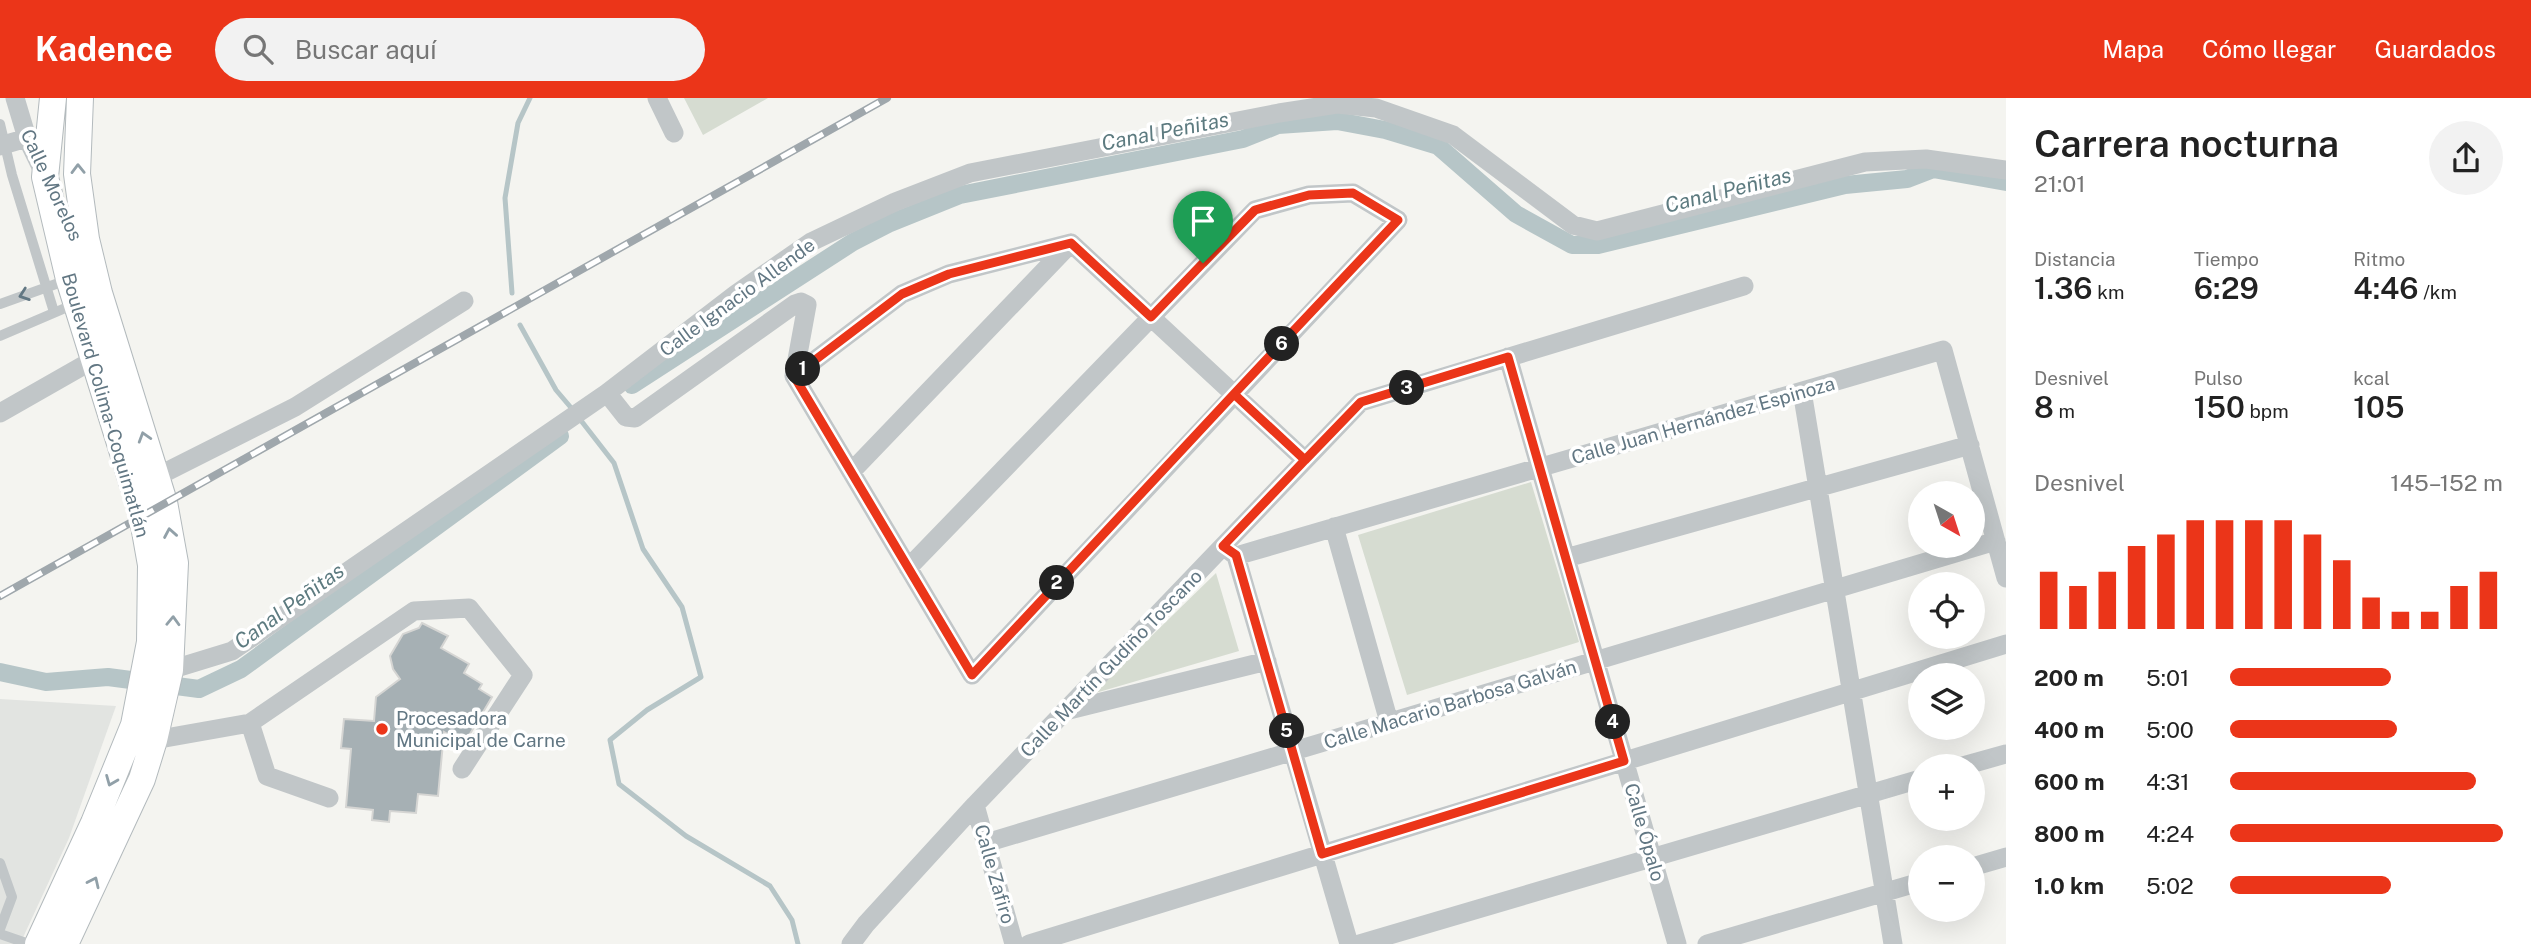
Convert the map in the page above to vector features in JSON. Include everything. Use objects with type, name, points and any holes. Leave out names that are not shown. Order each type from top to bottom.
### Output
[{"type":"main road","name":"Boulevard Colima-Coquimatlán","points":[[53,98],[45,177],[73,291],[142,514],[150,565],[150,642],[158,680]]},
{"type":"main road","name":"Boulevard Colima-Coquimatlán","points":[[38,944],[94,823],[141,739],[158,680],[175,563],[164,502],[156,477],[73,291],[86,239],[77,174],[80,98]]},
{"type":"main road","name":"Boulevard Colima-Coquimatlán","points":[[65,944],[142,779],[141,739]]},
{"type":"street","name":"Calle Morelos","points":[[15,98],[27,138],[45,177]]},
{"type":"street","points":[[657,98],[674,133]]},
{"type":"street","name":"Calle Ignacio Allende","points":[[158,680],[232,651],[600,398],[736,294],[811,242],[895,202],[970,173],[1337,104],[1376,108],[1453,135],[1573,225],[1597,232],[1865,162],[1926,159],[2006,170]]},
{"type":"street","points":[[2,146],[27,138]]},
{"type":"street","points":[[600,398],[626,417],[635,418],[795,304],[801,302],[807,305],[794,376],[908,568],[972,675],[1398,220],[1353,193],[1309,195],[1255,210],[908,568]]},
{"type":"street","points":[[794,376],[902,294],[949,274],[1071,243]]},
{"type":"street","points":[[1071,243],[1305,460]]},
{"type":"street","points":[[851,472],[1071,243]]},
{"type":"street","name":"Calle Martín Gudiño Toscano","points":[[851,944],[866,924],[975,805],[1065,711],[1230,551],[1305,460],[1361,402],[1744,286]]},
{"type":"street","points":[[156,477],[295,407],[464,301]]},
{"type":"street","name":"Calle Juan Hernández Espinoza","points":[[1230,551],[1334,527],[1943,349],[1969,445]]},
{"type":"street","name":"Calle Ópalo","points":[[1508,357],[1676,944]]},
{"type":"street","points":[[0,413],[93,360]]},
{"type":"street","points":[[1802,391],[1893,944]]},
{"type":"street","points":[[1566,558],[1969,445],[2006,578]]},
{"type":"street","points":[[1334,527],[1390,722]]},
{"type":"street","name":"Calle Macario Barbosa Galván","points":[[986,843],[1996,541]]},
{"type":"street","points":[[1230,551],[1267,661],[1349,944]]},
{"type":"street","points":[[141,739],[250,723],[414,611],[469,608],[523,675],[462,769]]},
{"type":"street","points":[[1029,944],[2006,643]]},
{"type":"street","points":[[1065,711],[1267,661]]},
{"type":"street","points":[[250,723],[267,776],[328,798]]},
{"type":"street","points":[[1985,760],[2006,754]]},
{"type":"street","points":[[1359,944],[1908,782]]},
{"type":"street","name":"Calle Zafiro","points":[[975,805],[1014,944]]},
{"type":"street","points":[[1985,863],[2006,857]]},
{"type":"street","points":[[1707,944],[1908,885]]},
{"type":"lane","points":[[0,124],[2,146],[73,291]]},
{"type":"lane","points":[[0,303],[73,291]]},
{"type":"lane","points":[[0,336],[73,291]]},
{"type":"lane","points":[[0,863],[12,897],[0,931],[29,944]]},
{"type":"shaded area","points":[[684,98],[768,98],[703,135]]},
{"type":"shaded area","points":[[1531,482],[1579,642],[1407,695],[1358,535]]},
{"type":"shaded area","points":[[1216,573],[1239,651],[1092,694]]},
{"type":"shaded area","points":[[0,699],[116,706],[69,838],[20,944],[0,944]]},
{"type":"building","name":"Procesadora Municipal de Carne","points":[[422,623],[448,636],[441,648],[469,664],[464,673],[482,684],[479,689],[492,697],[464,744],[444,732],[438,796],[418,794],[416,813],[390,811],[389,822],[372,820],[373,810],[346,807],[351,749],[341,748],[344,719],[374,721],[376,697],[400,679],[393,669],[390,656],[403,634],[419,628]]},
{"type":"waterway","points":[[512,293],[505,198],[518,123],[530,98]]},
{"type":"waterway","name":"Canal Peñitas","points":[[632,385],[853,242],[888,224],[960,195],[1243,139],[1278,125],[1337,121],[1385,130],[1438,146],[1516,214],[1572,245],[1598,245],[1845,185],[1907,179],[1933,169],[2006,182]]},
{"type":"waterway","points":[[520,325],[556,390],[573,410]]},
{"type":"waterway","points":[[579,418],[614,463],[643,549],[682,607],[701,677],[647,710],[610,740],[619,784],[686,836],[770,886],[792,920],[798,944]]},
{"type":"waterway","name":"Canal Peñitas","points":[[0,672],[46,682],[108,677],[199,689],[241,669],[560,436]]},
{"type":"railway","points":[[0,596],[887,98]]},
{"type":"place","name":"Procesadora Municipal de Carne","points":[[382,729]]},
{"type":"route","points":[[1203,263],[1151,317],[1071,243],[949,274],[902,294],[794,376],[972,675],[1234,394],[1305,460],[1361,402],[1508,357],[1624,761],[1322,854],[1236,555],[1223,546],[1305,460],[1234,394],[1398,220],[1353,193],[1309,195],[1255,210],[1203,263]]}]
